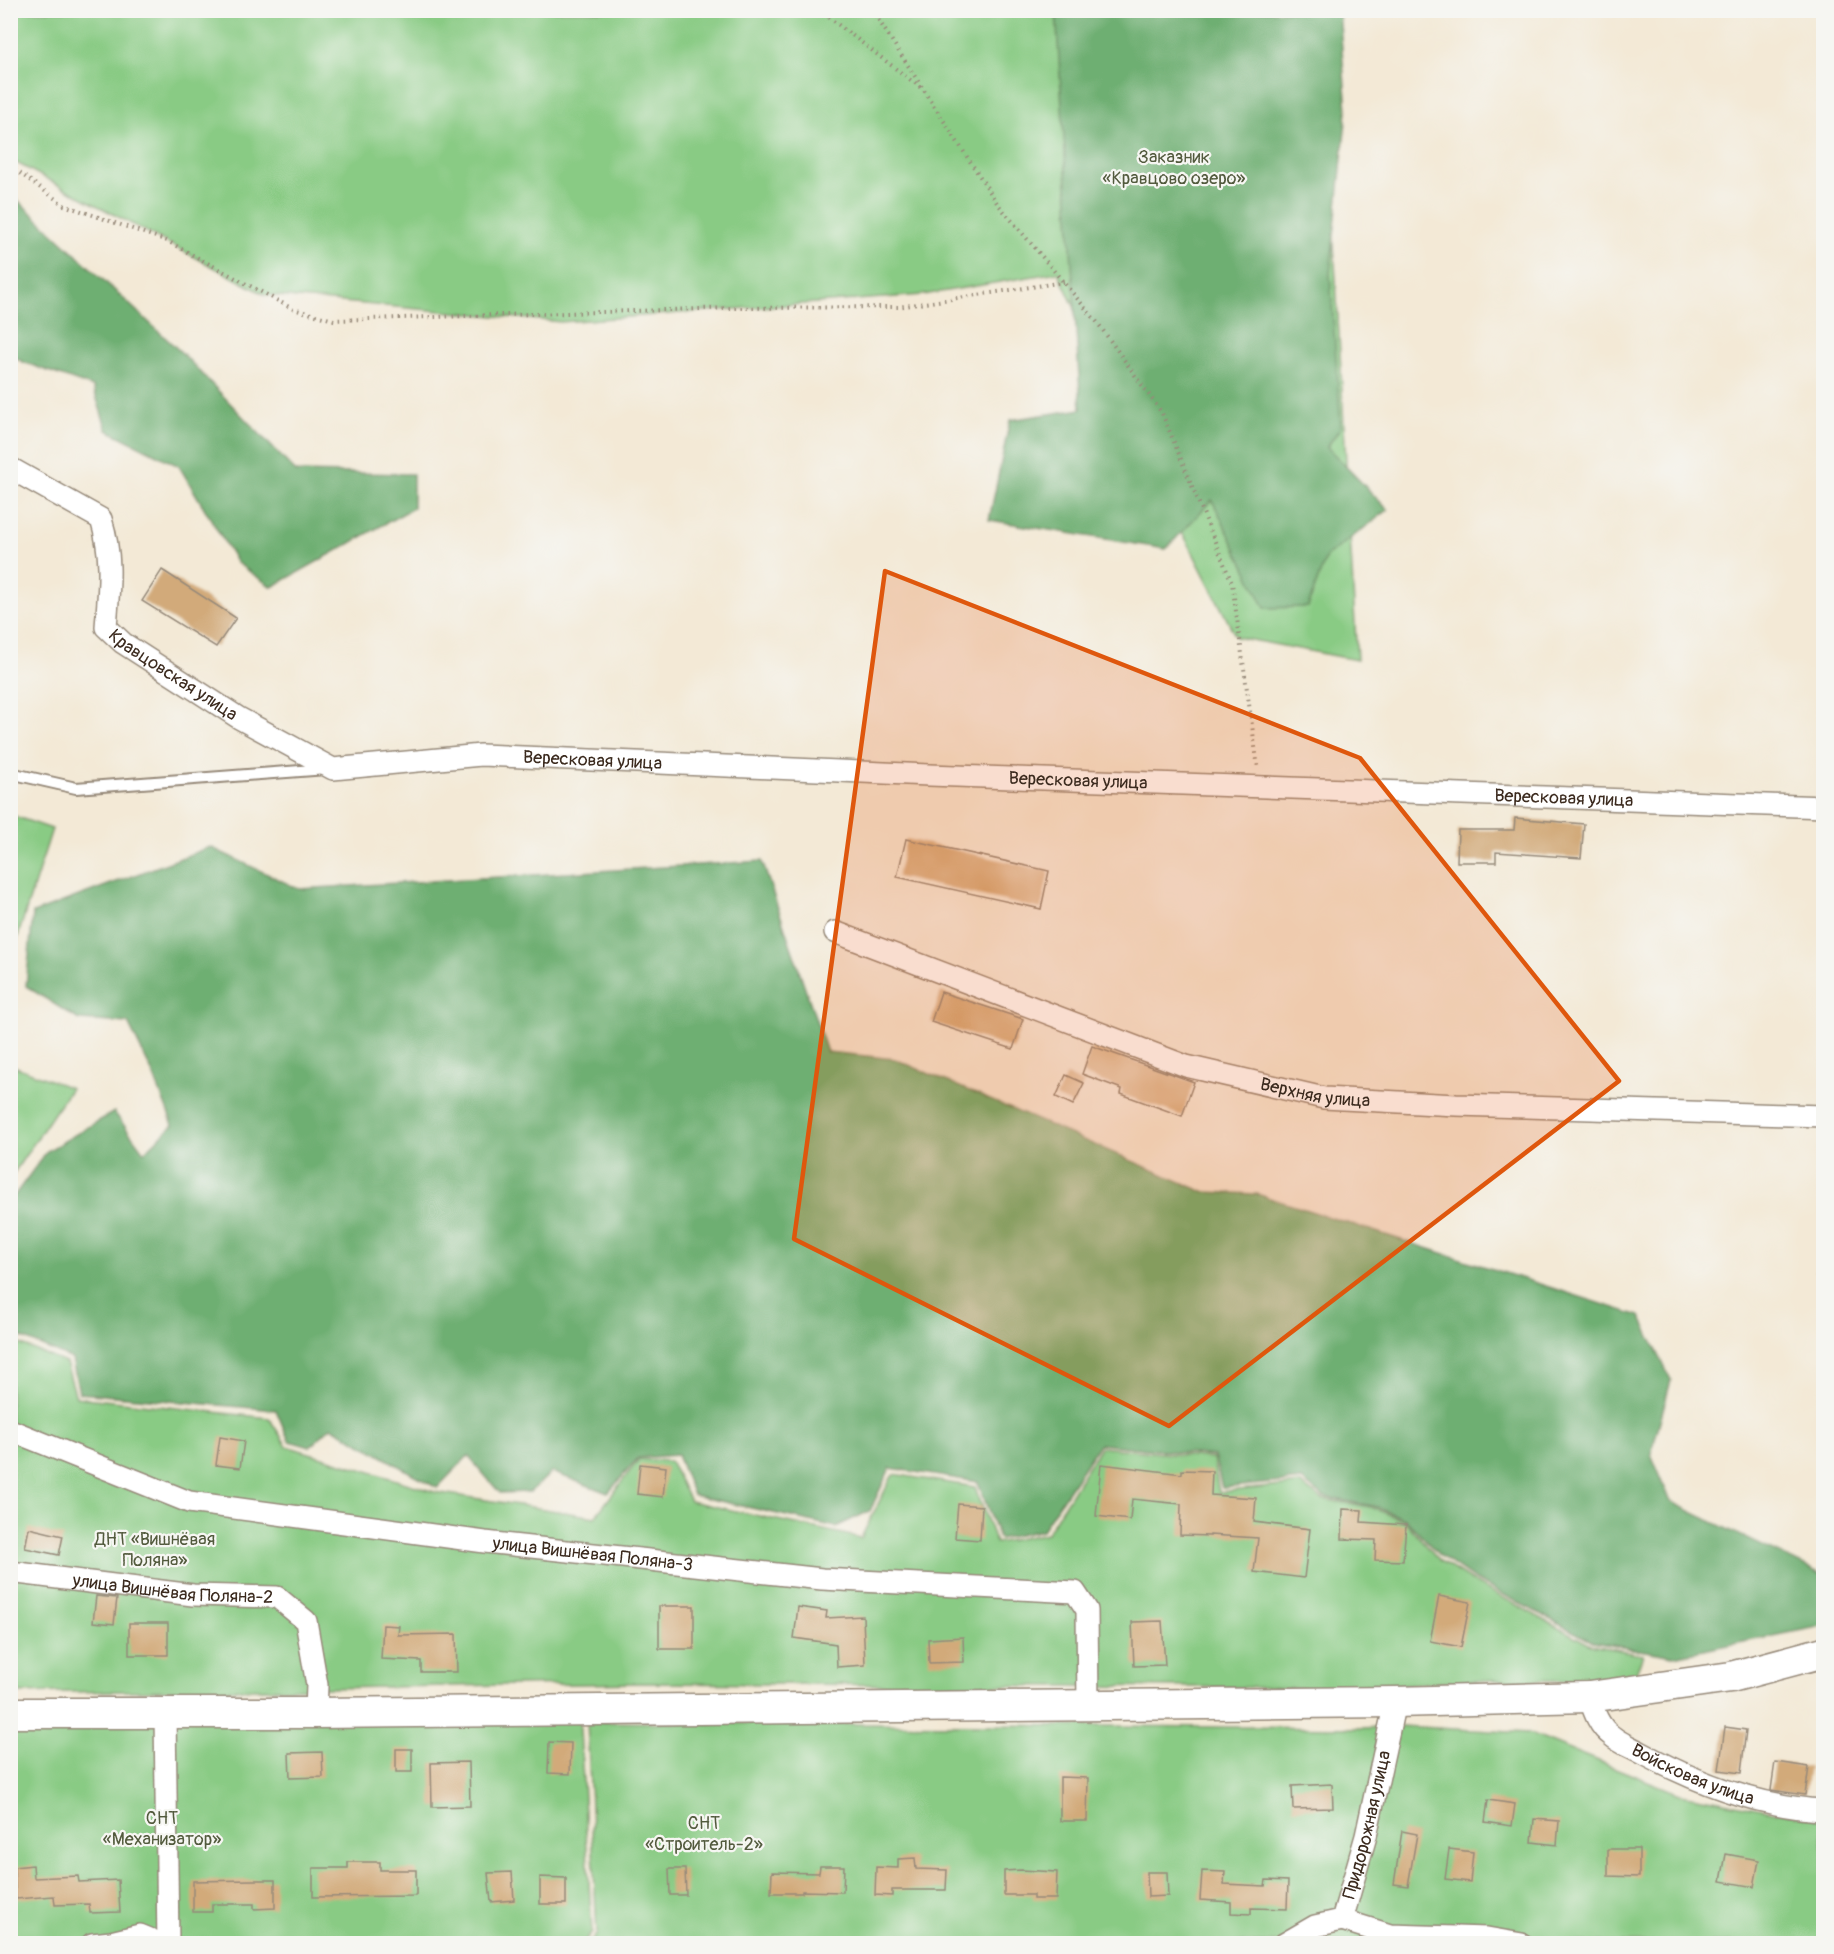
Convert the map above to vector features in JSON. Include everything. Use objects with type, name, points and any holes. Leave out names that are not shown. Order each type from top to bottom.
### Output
[{"type":"main road","points":[[10,1713],[316,1713],[1395,1702],[1588,1697],[1731,1677],[1824,1652]]},
{"type":"street","name":"Кравцовская улица","points":[[10,468],[101,519],[108,541],[110,563],[106,627],[123,644],[239,718],[333,769]]},
{"type":"street","name":"Вересковая улица","points":[[333,769],[481,755],[929,776],[1824,807]]},
{"type":"street","name":"Верхняя улица","points":[[835,932],[1186,1066],[1324,1098],[1456,1105],[1824,1116]]},
{"type":"street","name":"улица Вишнёвая Поляна-3","points":[[10,1430],[189,1502],[485,1542],[822,1579],[1075,1592],[1087,1611],[1088,1705]]},
{"type":"street","name":"улица Вишнёвая Поляна-2","points":[[10,1572],[193,1595],[277,1597],[306,1621],[316,1685],[316,1713]]},
{"type":"street","name":"Войсковая улица","points":[[1588,1697],[1597,1720],[1611,1736],[1671,1769],[1746,1797],[1809,1810],[1824,1810]]},
{"type":"street","name":"Придорожная улица","points":[[1284,1944],[1316,1926],[1342,1920],[1366,1836],[1395,1702]]},
{"type":"street","points":[[165,1714],[168,1944]]},
{"type":"street","points":[[1342,1920],[1390,1935],[1522,1944]]},
{"type":"street","points":[[92,1944],[140,1935],[162,1944]]},
{"type":"lane","points":[[10,773],[76,788],[333,769]]},
{"type":"path","points":[[819,10],[924,90]]},
{"type":"path","points":[[872,10],[997,203],[1097,322],[1162,413],[1232,583],[1261,786]]},
{"type":"path","points":[[10,166],[64,205],[167,241],[294,309],[334,320],[733,308],[898,307],[1064,282]]},
{"type":"path","points":[[1815,1275],[1824,1277]]},
{"type":"highlighted area","points":[[885,571],[1360,758],[1619,1081],[1169,1426],[794,1239]]},
{"type":"green space","name":"Заказник «Кравцово озеро»","points":[[10,11],[1321,11],[1357,660],[1236,637],[1148,465],[1058,272],[923,295],[561,322],[266,295],[11,160]]},
{"type":"green space","points":[[1056,11],[1339,11],[1347,111],[1330,274],[1341,427],[1327,447],[1388,510],[1326,557],[1308,607],[1265,608],[1212,500],[1166,549],[989,520],[1010,420],[1081,409]]},
{"type":"green space","points":[[11,194],[183,354],[296,472],[413,474],[413,508],[272,587],[237,563],[179,466],[107,430],[93,387],[23,362],[11,355]]},
{"type":"green space","points":[[10,815],[52,829],[11,958]]},
{"type":"green space","points":[[210,847],[299,889],[762,861],[827,1052],[895,1059],[1204,1192],[1257,1194],[1640,1316],[1671,1380],[1651,1454],[1671,1502],[1823,1575],[1823,1626],[1674,1656],[1593,1642],[1474,1579],[1439,1555],[1405,1519],[1373,1506],[1323,1497],[1302,1480],[1222,1488],[1214,1456],[1099,1444],[1042,1530],[999,1539],[978,1482],[890,1468],[870,1511],[836,1527],[693,1495],[677,1455],[638,1458],[608,1493],[552,1472],[530,1492],[500,1493],[468,1456],[437,1488],[331,1427],[310,1447],[289,1441],[276,1410],[79,1393],[72,1359],[11,1333],[11,1200],[47,1151],[114,1112],[144,1152],[173,1125],[153,1074],[128,1023],[79,1020],[26,986],[33,913]]},
{"type":"green space","points":[[11,1065],[71,1088],[11,1177]]},
{"type":"green space","name":"ДНТ «Вишнёвая Поляна»","points":[[10,1340],[66,1363],[76,1397],[269,1418],[287,1446],[435,1492],[595,1517],[639,1459],[670,1461],[690,1501],[861,1538],[893,1474],[975,1487],[996,1543],[1047,1533],[1100,1447],[1213,1458],[1219,1492],[1301,1484],[1321,1499],[1371,1507],[1405,1521],[1440,1561],[1472,1581],[1591,1645],[1643,1654],[1633,1681],[1493,1680],[1332,1688],[643,1683],[11,1693]]},
{"type":"green space","name":"СНТ «Механизатор»","points":[[11,1711],[579,1713],[592,1933],[582,1943],[11,1944]]},
{"type":"green space","name":"СНТ «Строитель-2»","points":[[587,1722],[1362,1728],[1400,1726],[1528,1733],[1680,1794],[1823,1820],[1823,1943],[589,1943],[597,1934]]},
{"type":"building","points":[[162,570],[236,618],[216,647],[142,601]]},
{"type":"building","points":[[1515,818],[1584,824],[1581,858],[1496,852],[1496,862],[1457,862],[1458,830],[1514,830]]},
{"type":"building","points":[[906,839],[1049,871],[1041,909],[897,877]]},
{"type":"building","points":[[941,992],[1023,1019],[1013,1049],[931,1022]]},
{"type":"building","points":[[1092,1046],[1194,1082],[1182,1116],[1121,1094],[1122,1089],[1082,1074]]},
{"type":"building","points":[[1066,1075],[1084,1083],[1073,1105],[1056,1097]]},
{"type":"building","points":[[220,1437],[244,1441],[240,1468],[216,1465]]},
{"type":"building","points":[[640,1464],[666,1467],[663,1497],[637,1494]]},
{"type":"building","points":[[1101,1464],[1182,1474],[1182,1470],[1212,1471],[1211,1495],[1256,1498],[1254,1522],[1310,1529],[1304,1578],[1254,1572],[1258,1538],[1180,1535],[1181,1504],[1132,1499],[1130,1520],[1096,1516]]},
{"type":"building","points":[[958,1504],[982,1506],[980,1540],[955,1538]]},
{"type":"building","points":[[1343,1509],[1362,1510],[1361,1522],[1406,1525],[1403,1561],[1375,1560],[1376,1540],[1342,1539]]},
{"type":"building","points":[[29,1528],[63,1536],[59,1555],[25,1548]]},
{"type":"building","points":[[96,1596],[117,1598],[114,1624],[93,1622]]},
{"type":"building","points":[[1439,1596],[1470,1602],[1461,1647],[1430,1641]]},
{"type":"building","points":[[659,1606],[694,1606],[694,1649],[659,1649]]},
{"type":"building","points":[[798,1607],[827,1611],[826,1618],[863,1616],[865,1665],[837,1667],[836,1644],[794,1638]]},
{"type":"building","points":[[1162,1621],[1165,1665],[1134,1666],[1132,1622]]},
{"type":"building","points":[[129,1623],[168,1623],[168,1655],[129,1655]]},
{"type":"building","points":[[383,1625],[399,1626],[398,1635],[456,1634],[457,1672],[421,1672],[421,1661],[381,1659]]},
{"type":"building","points":[[963,1637],[964,1662],[929,1663],[928,1639]]},
{"type":"building","points":[[1725,1727],[1746,1730],[1741,1773],[1719,1770]]},
{"type":"building","points":[[549,1742],[571,1743],[570,1774],[548,1773]]},
{"type":"building","points":[[396,1749],[412,1749],[412,1772],[396,1772]]},
{"type":"building","points":[[322,1752],[323,1777],[290,1778],[289,1753]]},
{"type":"building","points":[[469,1762],[470,1806],[432,1807],[431,1763]]},
{"type":"building","points":[[1775,1762],[1809,1767],[1805,1795],[1771,1790]]},
{"type":"building","points":[[1060,1777],[1088,1778],[1087,1821],[1060,1821]]},
{"type":"building","points":[[1332,1784],[1333,1808],[1293,1809],[1292,1786]]},
{"type":"building","points":[[1488,1800],[1515,1804],[1512,1826],[1485,1822]]},
{"type":"building","points":[[1534,1819],[1559,1821],[1557,1845],[1532,1842]]},
{"type":"building","points":[[1402,1831],[1417,1834],[1408,1886],[1394,1884]]},
{"type":"building","points":[[1449,1849],[1473,1852],[1470,1882],[1445,1879]]},
{"type":"building","points":[[1608,1849],[1639,1849],[1639,1877],[1608,1876]]},
{"type":"building","points":[[1726,1854],[1759,1860],[1754,1887],[1721,1881]]},
{"type":"building","points":[[915,1858],[916,1869],[947,1870],[946,1890],[892,1890],[892,1896],[875,1895],[876,1867],[898,1868],[898,1859]]},
{"type":"building","points":[[348,1862],[380,1862],[380,1870],[416,1870],[416,1896],[313,1897],[313,1868],[348,1868]]},
{"type":"building","points":[[33,1865],[34,1878],[78,1876],[79,1882],[118,1880],[120,1912],[90,1913],[89,1904],[55,1905],[54,1896],[16,1899],[14,1867]]},
{"type":"building","points":[[820,1866],[844,1866],[843,1892],[771,1893],[772,1872],[819,1873]]},
{"type":"building","points":[[669,1869],[685,1869],[686,1895],[670,1895]]},
{"type":"building","points":[[1004,1871],[1057,1872],[1056,1899],[1033,1899],[1033,1895],[1004,1895]]},
{"type":"building","points":[[1202,1871],[1225,1872],[1224,1884],[1265,1886],[1266,1880],[1288,1881],[1287,1909],[1251,1908],[1251,1914],[1231,1913],[1231,1902],[1200,1900]]},
{"type":"building","points":[[512,1872],[514,1900],[491,1902],[488,1873]]},
{"type":"building","points":[[1147,1872],[1167,1872],[1168,1896],[1148,1897]]},
{"type":"building","points":[[540,1877],[566,1878],[566,1904],[540,1904]]},
{"type":"building","points":[[275,1880],[275,1908],[254,1909],[254,1904],[212,1904],[212,1912],[193,1912],[193,1881]]}]
